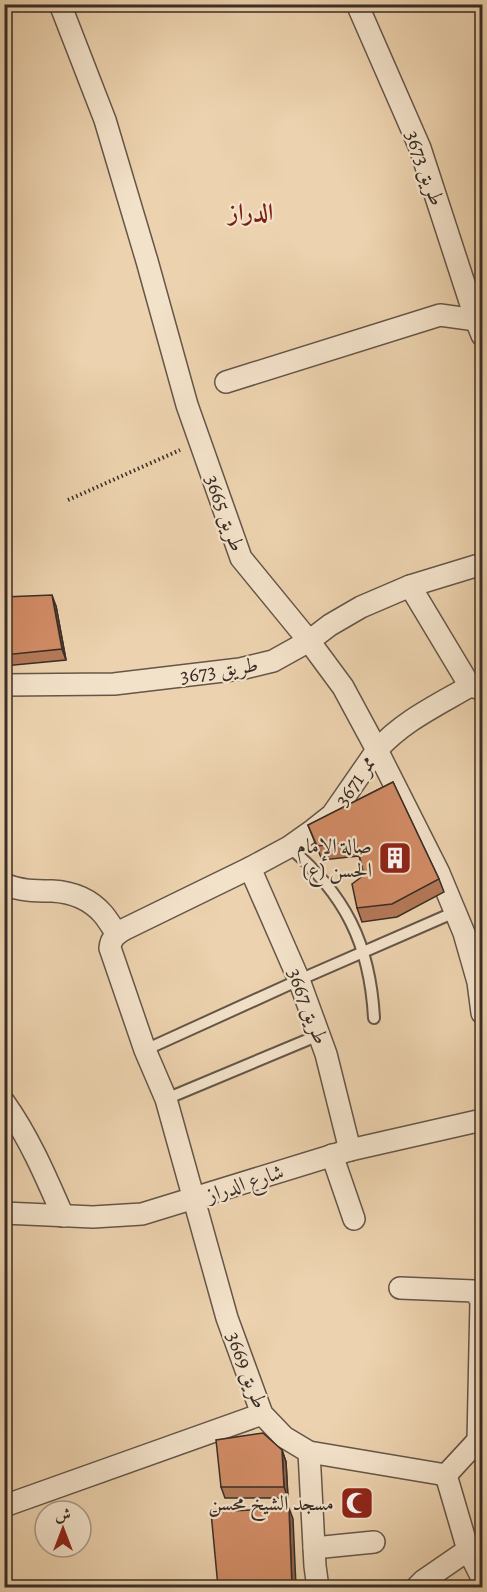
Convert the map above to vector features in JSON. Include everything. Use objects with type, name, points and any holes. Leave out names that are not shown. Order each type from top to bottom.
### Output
[{"type":"street","name":"طريق 3665","points":[[60,4],[105,120],[187,405],[241,558],[309,641],[343,687],[439,873],[472,958],[483,1013]]},
{"type":"street","name":"طريق 3673","points":[[357,4],[420,148],[479,328]]},
{"type":"street","points":[[226,382],[440,315],[479,328]]},
{"type":"street","name":"طريق 3673","points":[[4,686],[114,684],[240,669],[273,661],[361,607],[411,586],[483,564]]},
{"type":"street","points":[[411,586],[476,688]]},
{"type":"street","name":"ممر 3671","points":[[114,937],[124,928],[289,847],[314,830],[332,814],[376,750],[402,725],[476,688]]},
{"type":"street","name":"طريق 3667","points":[[250,867],[299,980],[326,1054],[354,1219]]},
{"type":"street","points":[[4,884],[33,892],[68,893],[80,897],[103,913],[114,937]]},
{"type":"street","name":"طريق 3669","points":[[114,937],[110,948],[112,955],[145,1050],[166,1099],[227,1318],[262,1414],[284,1437],[309,1452],[446,1474]]},
{"type":"street","points":[[4,1102],[20,1125],[63,1216]]},
{"type":"street","points":[[482,1120],[483,1106]]},
{"type":"street","name":"شارع الدراز","points":[[4,1213],[93,1217],[142,1215],[341,1152],[482,1120]]},
{"type":"street","points":[[400,1288],[474,1291],[481,1300],[480,1438],[446,1474],[468,1550],[483,1578]]},
{"type":"street","points":[[4,1506],[262,1414]]},
{"type":"street","points":[[309,1452],[318,1587]]},
{"type":"street","points":[[314,1548],[374,1542]]},
{"type":"street","points":[[416,1587],[468,1550]]},
{"type":"lane","points":[[289,847],[309,864],[332,890],[354,927],[369,973],[374,1018]]},
{"type":"lane","points":[[145,1050],[455,912]]},
{"type":"lane","points":[[166,1099],[319,1035]]},
{"type":"path","points":[[68,500],[175,452]]},
{"type":"building","points":[[52,595],[62,649],[4,655],[4,597]]},
{"type":"building","name":"صالة الإمام الحسن (ع)","points":[[393,782],[439,879],[392,904],[357,908],[352,884],[364,875],[356,842],[317,846],[308,825]]},
{"type":"building","points":[[263,1433],[282,1450],[284,1487],[221,1487],[216,1440]]},
{"type":"building","points":[[483,1446],[483,1469],[476,1453]]},
{"type":"building","points":[[289,1508],[292,1587],[218,1587],[211,1512]]},
{"type":"place","name":"صالة الإمام الحسن (ع)","points":[[395,858]]},
{"type":"place","name":"مسجد الشيخ محسن","points":[[357,1503]]},
{"type":"district","name":"الدراز","points":[[251,212]]}]
